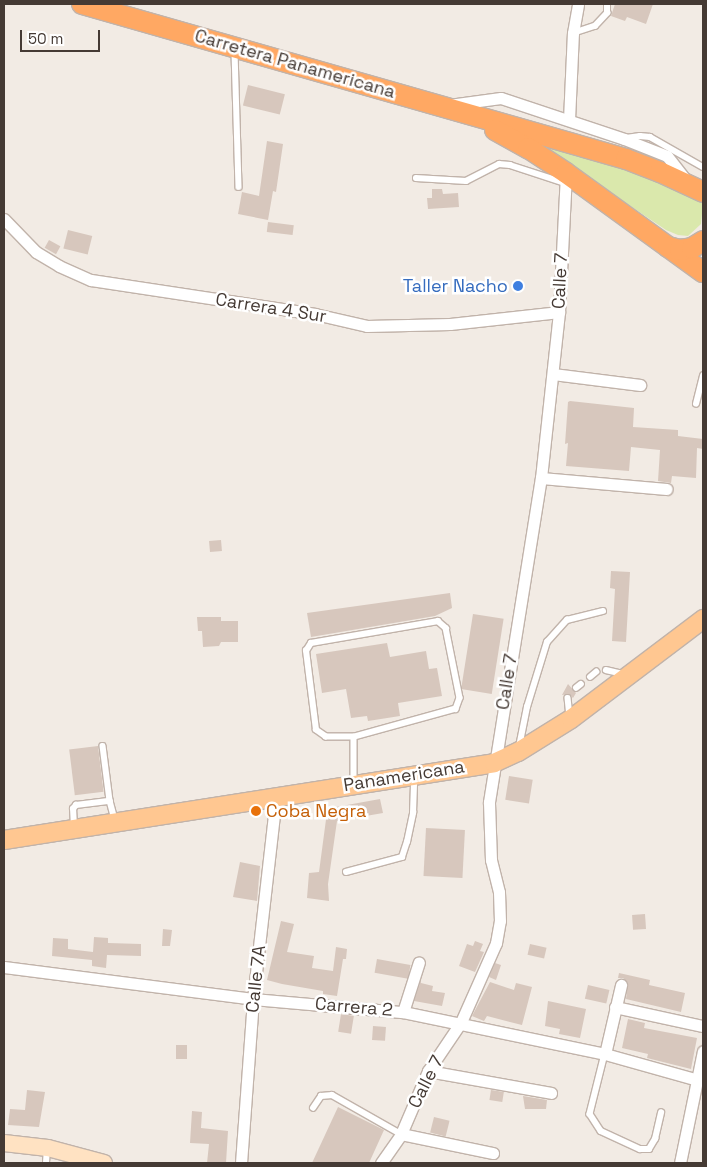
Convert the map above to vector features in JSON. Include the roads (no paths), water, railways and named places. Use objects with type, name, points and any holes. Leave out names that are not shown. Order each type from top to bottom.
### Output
[{"type":"highway","name":"Carretera Panamericana","points":[[82,4],[626,159],[699,190]]},
{"type":"highway","name":"Carretera Panamericana","points":[[446,107],[512,139],[565,178],[703,272]]},
{"type":"highway","points":[[668,247],[680,250],[692,248],[703,241]]},
{"type":"main road","name":"Panamericana","points":[[4,840],[414,774],[494,763],[518,752],[570,719],[703,619]]},
{"type":"street","points":[[569,120],[573,32],[578,4]]},
{"type":"street","points":[[446,107],[501,98],[569,120],[667,156],[699,190]]},
{"type":"street","name":"Calle 7","points":[[381,1163],[401,1134],[428,1071],[461,1022],[496,943],[500,921],[499,892],[491,860],[488,830],[489,802],[540,478],[553,374],[559,312],[565,178]]},
{"type":"street","name":"Carrera 4 Sur","points":[[4,219],[36,252],[59,266],[91,280],[315,314],[367,326],[450,324],[559,312]]},
{"type":"street","points":[[553,374],[640,386]]},
{"type":"street","points":[[540,478],[667,489]]},
{"type":"street","name":"Calle 7A","points":[[241,1163],[253,999],[276,796]]},
{"type":"street","points":[[403,1012],[419,962]]},
{"type":"street","name":"Carrera 2","points":[[4,967],[253,999],[403,1012],[461,1022],[605,1054],[698,1080]]},
{"type":"street","points":[[605,1054],[621,985]]},
{"type":"street","points":[[615,1007],[703,1026]]},
{"type":"street","points":[[680,1163],[703,1051]]},
{"type":"street","points":[[428,1071],[551,1093]]},
{"type":"street","points":[[401,1134],[493,1153]]},
{"type":"street","points":[[4,1143],[47,1156],[103,1163]]},
{"type":"lane","points":[[573,32],[595,26],[606,13],[606,4]]},
{"type":"lane","points":[[235,47],[240,187]]},
{"type":"lane","points":[[624,139],[640,136],[650,137],[703,167]]},
{"type":"lane","points":[[416,178],[466,180],[499,164],[565,178]]},
{"type":"lane","points":[[696,404],[703,376]]},
{"type":"lane","points":[[518,752],[527,707],[547,642],[567,620],[604,611]]},
{"type":"lane","points":[[438,622],[446,628],[460,698],[456,709],[354,737],[326,737],[316,730],[306,651],[311,643],[438,622]]},
{"type":"lane","points":[[606,670],[628,675]]},
{"type":"lane","points":[[590,676],[596,672]]},
{"type":"lane","points":[[568,698],[570,719]]},
{"type":"lane","points":[[354,737],[354,784]]},
{"type":"lane","points":[[103,746],[110,801],[116,823]]},
{"type":"lane","points":[[346,872],[402,858],[413,813],[414,774]]},
{"type":"lane","points":[[74,829],[73,809],[76,805],[110,801]]},
{"type":"lane","points":[[605,1054],[590,1114],[601,1131],[640,1149],[649,1150],[655,1139],[661,1113]]},
{"type":"lane","points":[[313,1108],[321,1096],[332,1095],[401,1134]]},
{"type":"place","name":"Taller Nacho","points":[[518,286]]},
{"type":"place","name":"Coba Negra","points":[[256,811]]}]
